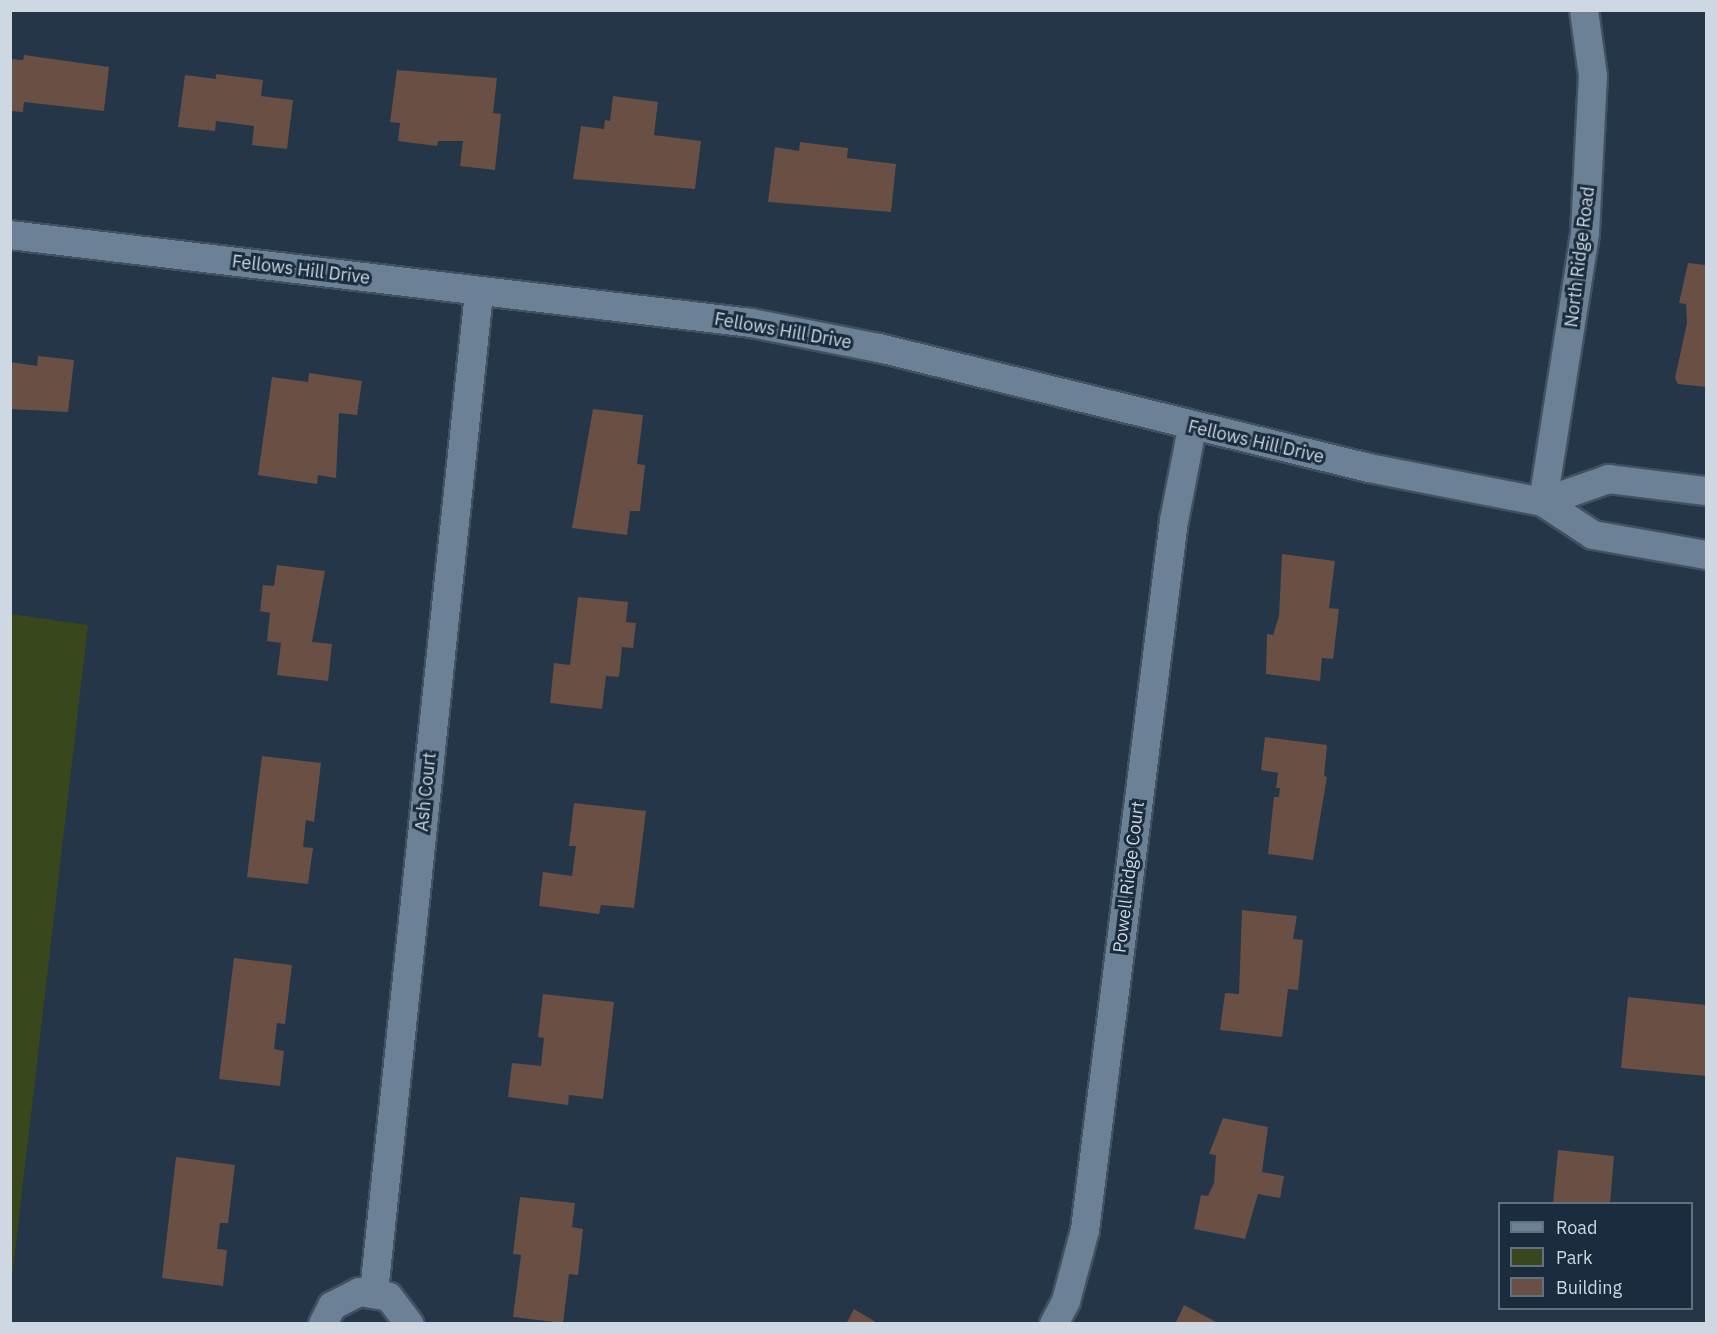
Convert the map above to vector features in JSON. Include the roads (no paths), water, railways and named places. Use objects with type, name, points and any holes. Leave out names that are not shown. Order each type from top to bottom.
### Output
[{"type":"street","name":"North Ridge Road","points":[[1543,502],[1585,233],[1593,76],[1584,10]]},
{"type":"street","name":"Fellows Hill Drive","points":[[10,235],[479,293],[751,323],[879,348],[1192,428],[1543,502],[1593,535],[1707,555]]},
{"type":"street","name":"Ash Court","points":[[374,1292],[479,293]]},
{"type":"street","name":"Powell Ridge Court","points":[[1054,1323],[1066,1301],[1085,1230],[1174,521],[1192,428]]},
{"type":"street","points":[[1543,502],[1609,479],[1707,491]]},
{"type":"street","points":[[323,1323],[332,1306],[345,1296],[374,1292],[400,1306],[409,1323]]}]
